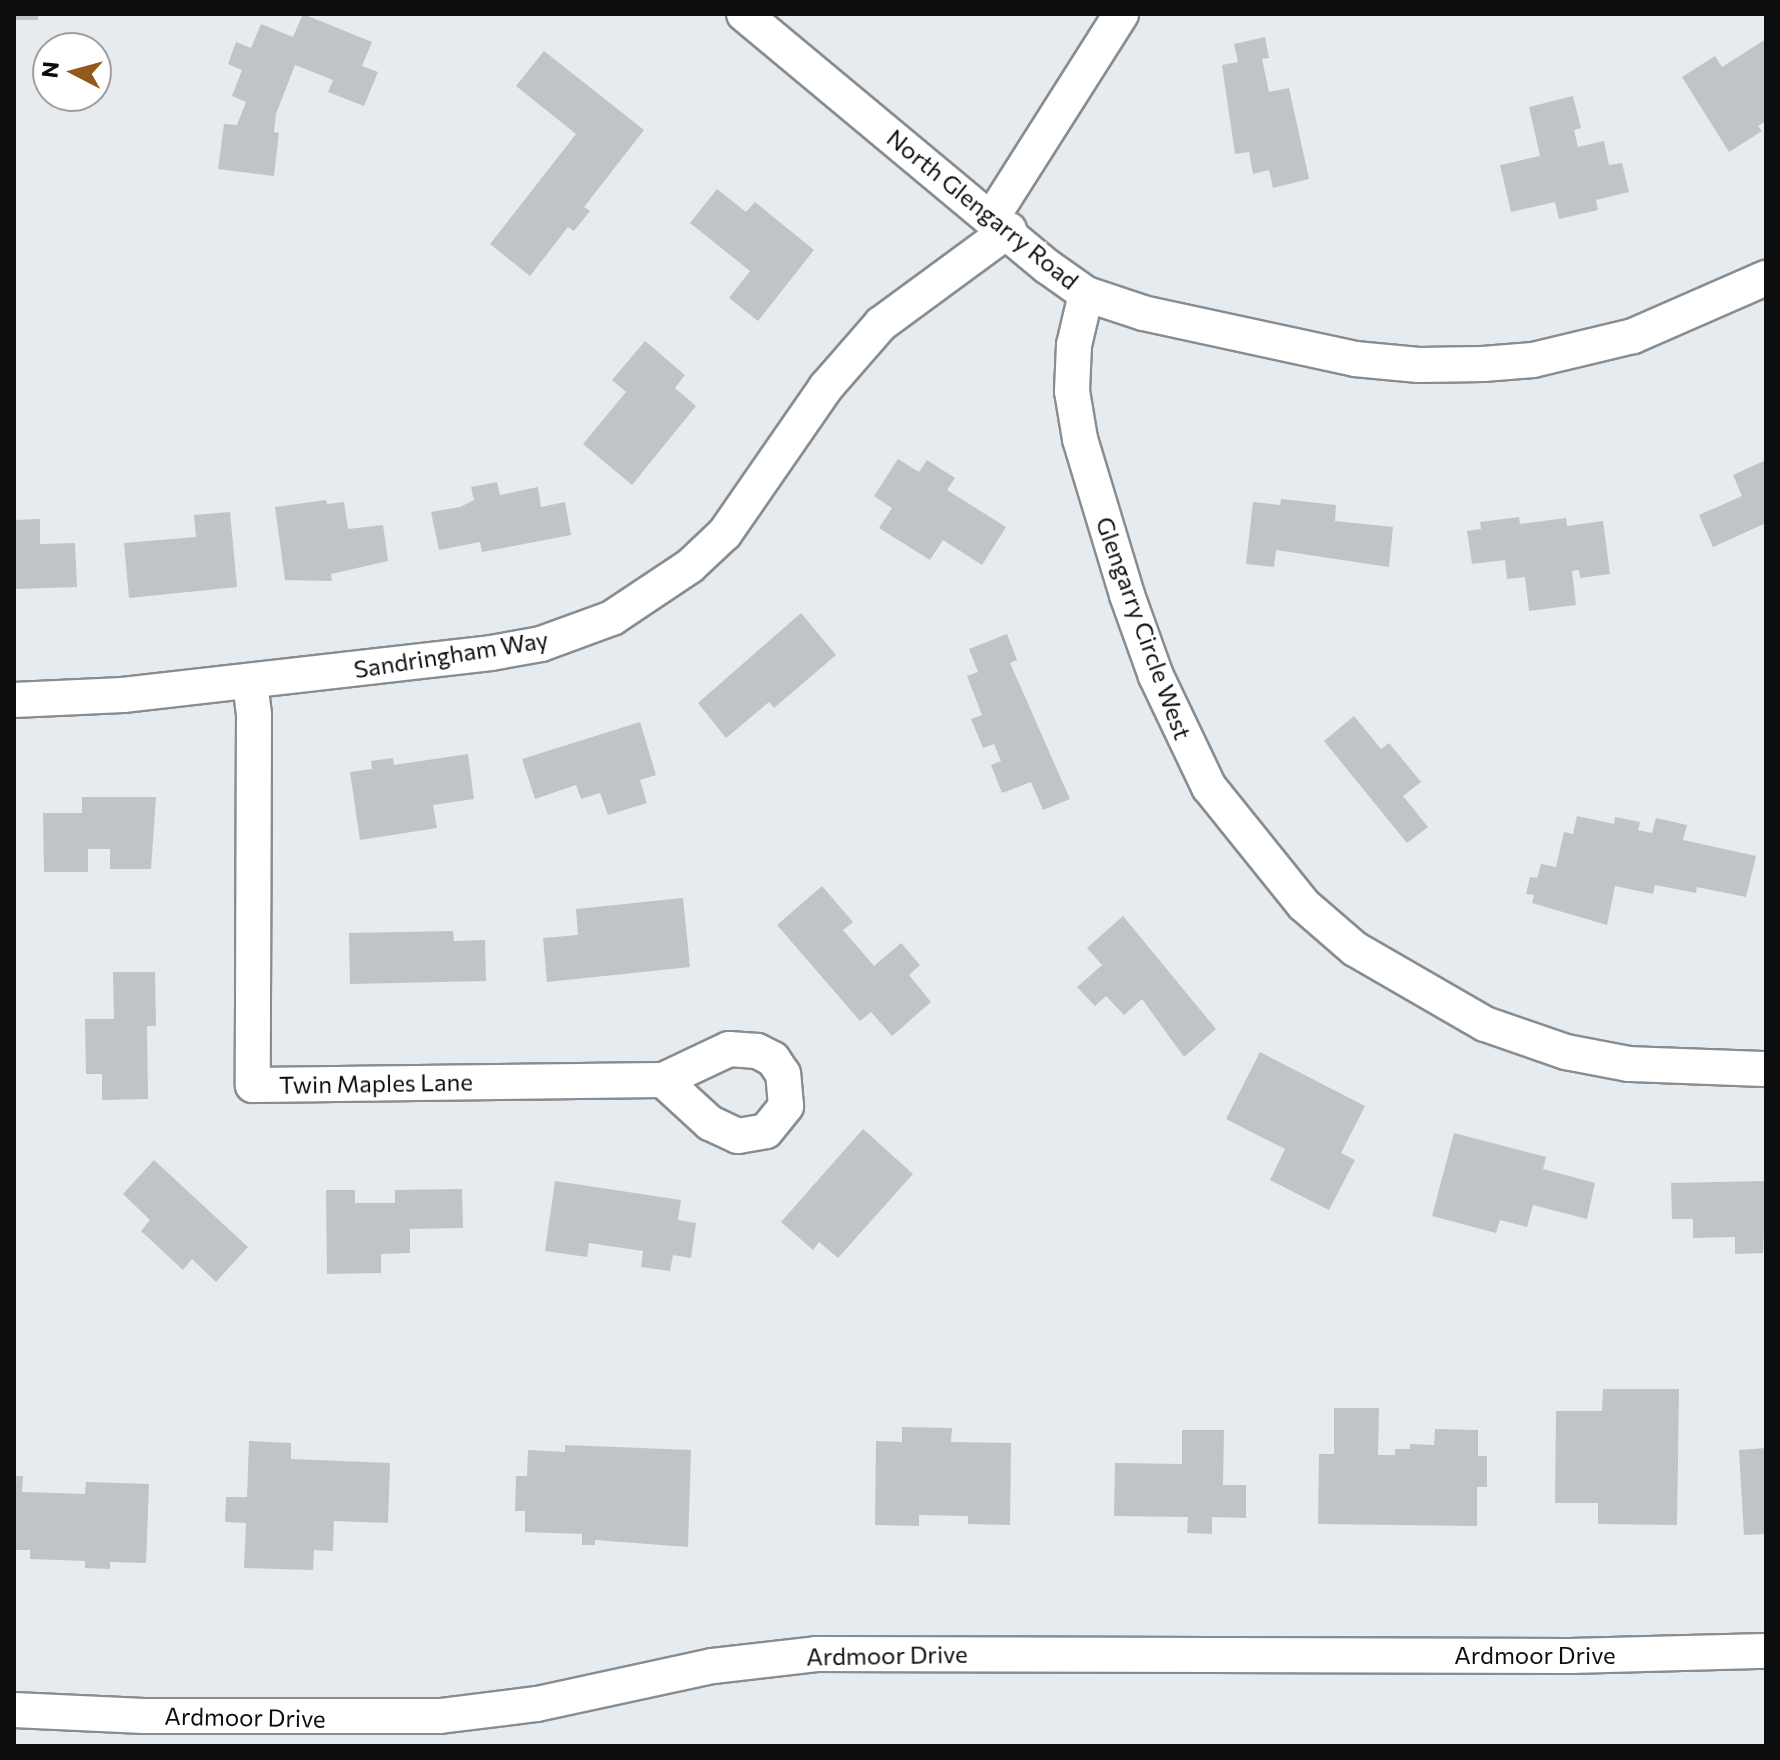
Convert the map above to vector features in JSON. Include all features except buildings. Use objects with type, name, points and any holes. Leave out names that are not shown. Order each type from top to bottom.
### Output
[{"type":"street","name":"North Glengarry Road","points":[[744,14],[1086,294],[1279,346],[1419,365],[1533,360],[1633,336],[1766,278]]},
{"type":"street","points":[[1001,223],[1121,14]]},
{"type":"street","name":"Sandringham Way","points":[[14,700],[250,682],[491,653],[541,644],[612,618],[690,566],[725,533],[826,387],[881,324],[1001,223]]},
{"type":"street","name":"Glengarry Circle West","points":[[1086,294],[1074,345],[1072,391],[1106,532],[1156,676],[1209,787],[1304,905],[1355,949],[1485,1024],[1566,1052],[1629,1064],[1766,1069]]},
{"type":"street","name":"Twin Maples Lane","points":[[250,682],[254,715],[253,1085],[663,1080]]},
{"type":"street","name":"Ardmoor Drive","points":[[14,1710],[144,1716],[440,1716],[537,1704],[713,1666],[816,1654],[1570,1656],[1766,1651]]}]
